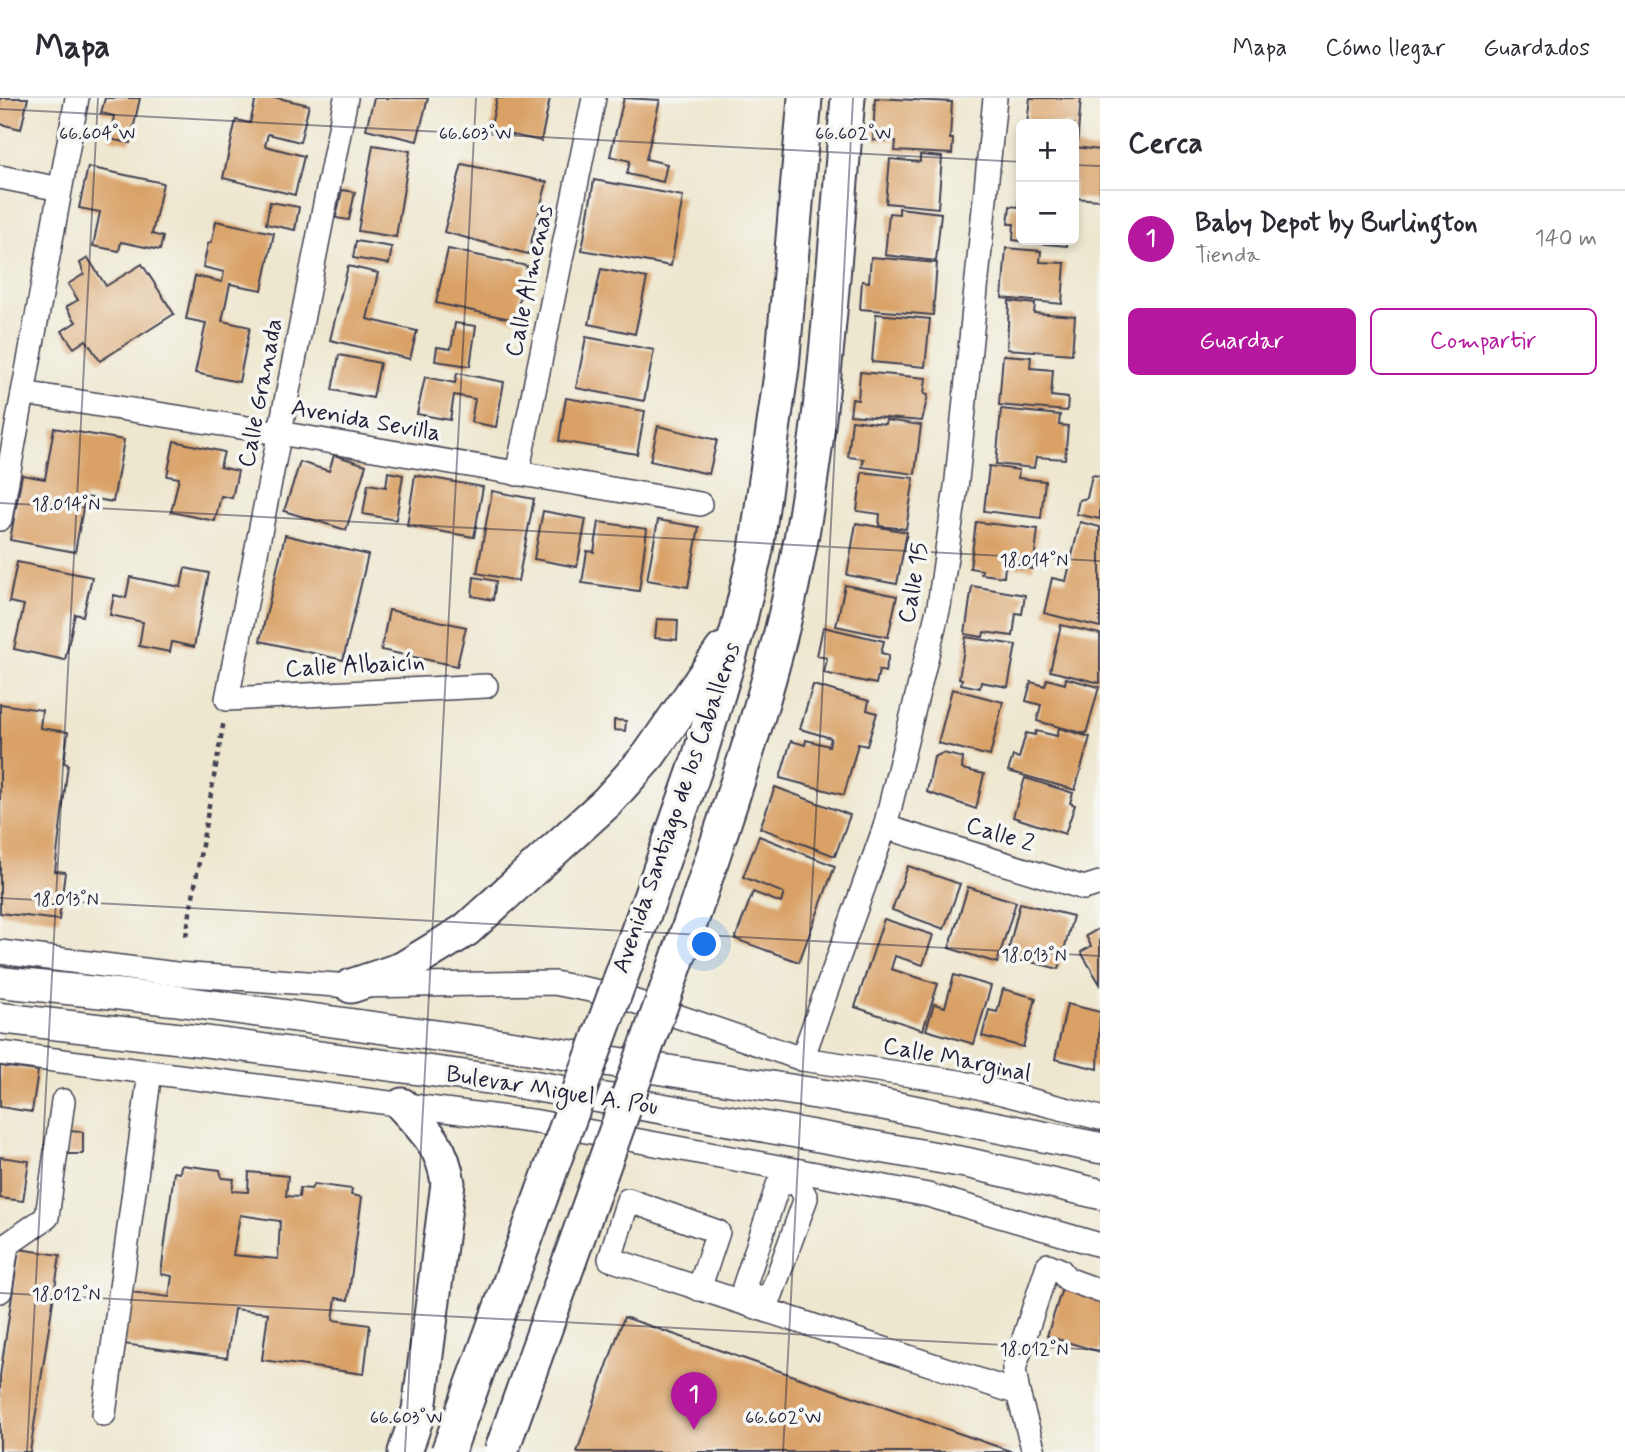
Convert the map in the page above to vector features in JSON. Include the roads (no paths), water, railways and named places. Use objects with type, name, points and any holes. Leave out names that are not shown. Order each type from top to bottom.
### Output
[{"type":"highway","name":"Avenida Santiago de los Caballeros","points":[[449,1452],[699,758],[738,628],[756,550],[782,367],[805,98]]},
{"type":"highway","name":"Avenida Santiago de los Caballeros","points":[[501,1452],[695,910],[761,709],[795,572],[821,408],[848,98]]},
{"type":"highway","points":[[351,986],[402,969],[466,930],[598,810],[656,746],[738,628]]},
{"type":"highway","points":[[402,1105],[439,1148],[446,1166],[448,1183],[419,1410],[405,1452]]},
{"type":"main road","name":"Bulevar Miguel A. Pou","points":[[0,982],[173,1000],[506,1045],[876,1103],[1100,1148]]},
{"type":"main road","name":"Bulevar Miguel A. Pou","points":[[0,1018],[508,1081],[968,1163],[1100,1194]]},
{"type":"street","points":[[0,519],[77,98]]},
{"type":"street","name":"Calle Granada","points":[[227,699],[346,98]]},
{"type":"street","name":"Calle Almenas","points":[[517,474],[594,98]]},
{"type":"street","name":"Calle 15","points":[[802,1059],[885,827],[939,606],[957,480],[995,98]]},
{"type":"street","points":[[0,177],[60,189]]},
{"type":"street","name":"Avenida Sevilla","points":[[23,393],[700,504]]},
{"type":"street","name":"Calle Albaicín","points":[[227,699],[486,686]]},
{"type":"street","name":"Calle 2","points":[[885,827],[1084,888],[1100,883]]},
{"type":"street","name":"Calle Marginal","points":[[0,952],[176,974],[351,986],[554,983],[616,995],[802,1059],[959,1082],[1100,1118]]},
{"type":"street","points":[[0,1053],[538,1122],[798,1176],[928,1195],[1100,1245]]},
{"type":"street","points":[[104,1415],[150,1072]]},
{"type":"street","points":[[0,1291],[7,1245],[47,1217],[63,1101]]},
{"type":"street","points":[[754,1302],[744,1287],[778,1185],[798,1176]]},
{"type":"street","points":[[699,1289],[718,1232],[628,1200],[610,1259],[699,1289],[754,1302],[1018,1393]]},
{"type":"street","points":[[1054,1267],[1071,1266],[1100,1274]]},
{"type":"street","points":[[1054,1267],[1067,1279],[1100,1291]]},
{"type":"street","points":[[1034,1452],[1014,1369],[1054,1267]]},
{"type":"place","name":"Baby Depot by Burlington","points":[[694,1430]]}]
